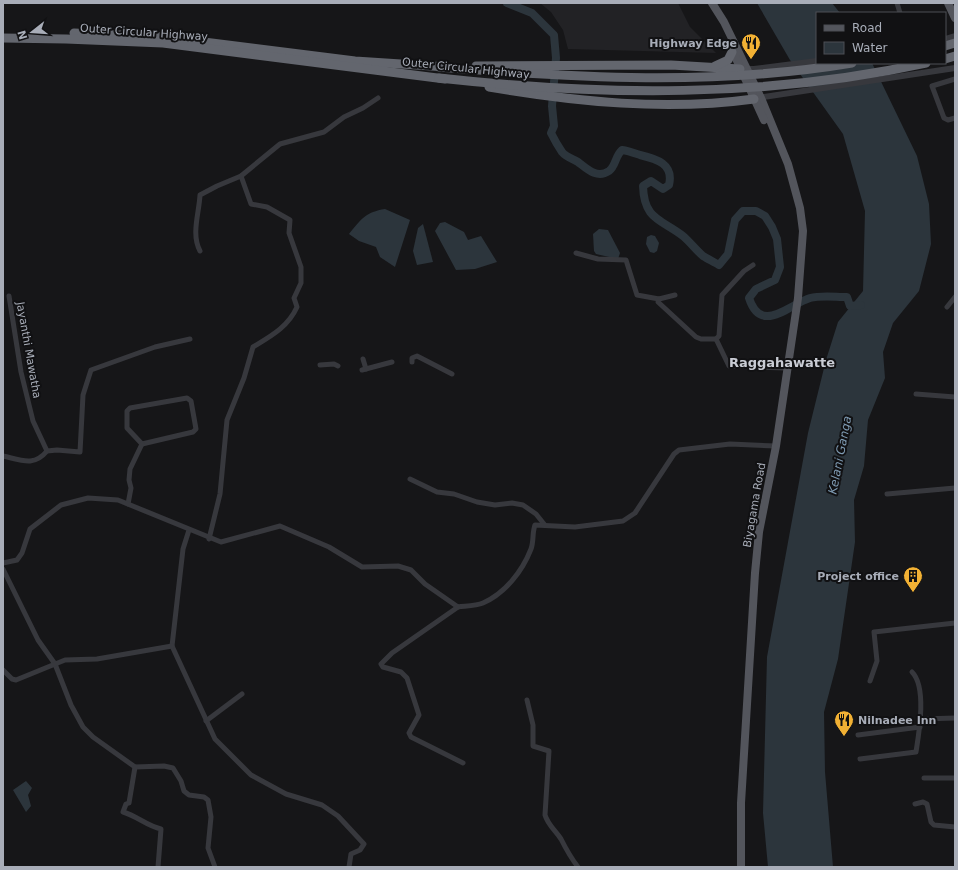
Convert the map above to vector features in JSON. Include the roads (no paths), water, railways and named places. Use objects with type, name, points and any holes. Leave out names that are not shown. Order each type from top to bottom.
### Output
[{"type":"highway","name":"Outer Circular Highway","points":[[3,32],[72,32],[164,37],[439,78],[508,86],[594,91],[710,90],[761,87],[837,79],[920,64]]},
{"type":"highway","name":"Outer Circular Highway","points":[[3,38],[66,38],[156,43],[543,76],[648,78],[757,74],[843,64]]},
{"type":"highway","points":[[715,66],[728,60],[732,52]]},
{"type":"highway","points":[[439,67],[671,65],[715,66],[743,69]]},
{"type":"highway","points":[[439,78],[573,99],[641,104],[714,102],[758,98]]},
{"type":"main road","name":"Biyagama Road","points":[[712,3],[732,52],[743,69]]},
{"type":"main road","name":"Biyagama Road","points":[[712,3],[724,22],[743,69],[758,98],[792,174],[800,208],[803,231],[798,298],[786,368],[776,446],[759,532],[755,573],[741,803],[741,867]]},
{"type":"main road","points":[[948,3],[955,18]]},
{"type":"street","points":[[743,69],[787,66],[816,61]]},
{"type":"street","points":[[758,98],[955,68]]},
{"type":"street","points":[[955,79],[932,86],[944,118],[948,120],[955,118]]},
{"type":"street","points":[[200,251],[196,243],[196,235],[200,195],[241,176],[280,144],[324,132],[344,117],[363,108],[378,98]]},
{"type":"street","points":[[209,539],[220,494],[227,420],[244,378],[253,347],[281,330],[293,316],[297,307],[294,298],[301,283],[301,267],[289,233],[290,220],[267,207],[252,204],[241,176]]},
{"type":"street","points":[[576,253],[592,258],[618,261],[626,260],[638,295],[659,299],[674,295]]},
{"type":"street","points":[[716,339],[719,336],[722,295],[744,271],[753,265]]},
{"type":"street","name":"Jayanthi Mawatha","points":[[9,296],[21,372],[33,421],[47,451]]},
{"type":"street","points":[[947,306],[955,297]]},
{"type":"street","points":[[659,299],[659,304],[696,336],[701,339],[716,339]]},
{"type":"street","points":[[3,456],[31,462],[40,460],[47,451],[57,450],[80,452],[83,395],[91,370],[154,347],[190,339]]},
{"type":"street","points":[[716,339],[729,366],[786,368]]},
{"type":"street","points":[[412,362],[412,358],[417,356],[452,374]]},
{"type":"street","points":[[363,359],[364,369],[392,362]]},
{"type":"street","points":[[320,365],[334,364],[338,366]]},
{"type":"street","points":[[916,394],[955,397]]},
{"type":"street","points":[[189,399],[191,401],[195,431],[190,434],[142,444],[127,428],[128,410],[164,401],[189,399]]},
{"type":"street","points":[[128,504],[131,488],[130,469],[142,444]]},
{"type":"street","points":[[463,762],[412,737],[408,733],[419,715],[407,678],[401,672],[383,667],[381,664],[392,653],[458,607],[482,604],[507,587],[523,565],[532,547],[532,532],[535,525],[544,524],[575,527],[623,521],[634,513],[674,454],[680,450],[730,444],[776,446]]},
{"type":"street","points":[[410,479],[437,492],[454,494],[477,502],[495,505],[512,503],[523,505],[536,514],[544,524]]},
{"type":"street","points":[[887,494],[955,488]]},
{"type":"street","points":[[3,563],[17,560],[22,553],[30,529],[61,506],[88,498],[118,500],[209,539],[220,542],[280,526],[329,547],[362,567],[398,566],[411,570],[425,584],[458,607]]},
{"type":"street","points":[[189,530],[183,549],[172,646],[206,721],[215,738],[252,775],[286,794],[322,805],[338,816],[364,844],[360,850],[351,854],[349,867]]},
{"type":"street","points":[[3,569],[38,640],[55,664],[71,705],[82,727],[93,737],[135,767],[164,766],[172,768],[181,781],[184,791],[189,795],[204,797],[208,800],[211,818],[208,848],[215,867]]},
{"type":"street","points":[[870,681],[877,662],[874,632],[955,623]]},
{"type":"street","points":[[3,670],[12,679],[16,680],[65,660],[97,659],[172,646]]},
{"type":"street","points":[[860,759],[916,752],[922,719],[917,678],[912,672]]},
{"type":"street","points":[[206,721],[242,694]]},
{"type":"street","points":[[527,700],[534,725],[533,746],[549,751],[545,815],[547,822],[560,838],[571,858],[578,867]]},
{"type":"street","points":[[922,719],[955,718]]},
{"type":"street","points":[[858,735],[920,727]]},
{"type":"street","points":[[135,767],[130,803],[126,804],[123,812],[140,818],[150,826],[161,829],[158,867]]},
{"type":"street","points":[[924,778],[955,778]]},
{"type":"street","points":[[915,804],[923,802],[927,804],[931,822],[934,825],[955,827]]},
{"type":"water","name":"Kelani Ganga","points":[[757,3],[832,3],[839,12],[816,12],[816,64],[872,64],[917,156],[929,204],[931,244],[919,291],[893,323],[883,352],[885,378],[868,420],[864,466],[854,500],[855,542],[838,659],[824,712],[825,772],[833,867],[768,867],[763,813],[767,657],[808,433],[826,360],[838,322],[863,291],[865,211],[843,134],[790,60]]},
{"type":"water","points":[[385,209],[410,220],[395,267],[380,257],[376,247],[359,241],[349,234],[368,214]]},
{"type":"water","points":[[445,222],[464,232],[468,240],[481,236],[497,262],[475,269],[456,270],[435,231],[440,223]]},
{"type":"water","points":[[423,224],[433,262],[417,265],[413,251],[418,228]]},
{"type":"water","points":[[599,229],[608,230],[620,253],[618,259],[596,254],[594,251],[593,234]]},
{"type":"water","points":[[651,235],[655,236],[659,243],[657,251],[654,253],[650,252],[646,244],[647,237]]},
{"type":"water","points":[[26,781],[32,788],[28,795],[31,806],[26,812],[13,790]]},
{"type":"waterway","points":[[507,3],[532,13],[554,35],[556,58],[552,106],[554,126],[551,133],[564,154],[596,174],[609,171],[622,150],[652,158],[663,164],[667,167],[669,172],[669,185],[663,189],[651,181],[643,186],[644,197],[650,212],[661,222],[683,236],[703,256],[719,265],[728,254],[735,220],[743,211],[756,211],[765,216],[777,239],[780,267],[775,280],[756,289],[749,298],[754,309],[760,315],[768,316],[776,314],[810,298],[828,296],[847,297],[850,306],[861,305]]},
{"type":"place","name":"Highway Edge","points":[[751,60]]},
{"type":"place","name":"Project office","points":[[913,593]]},
{"type":"place","name":"Nilnadee Inn","points":[[844,737]]},
{"type":"district","name":"Raggahawatte","points":[[782,362]]}]
